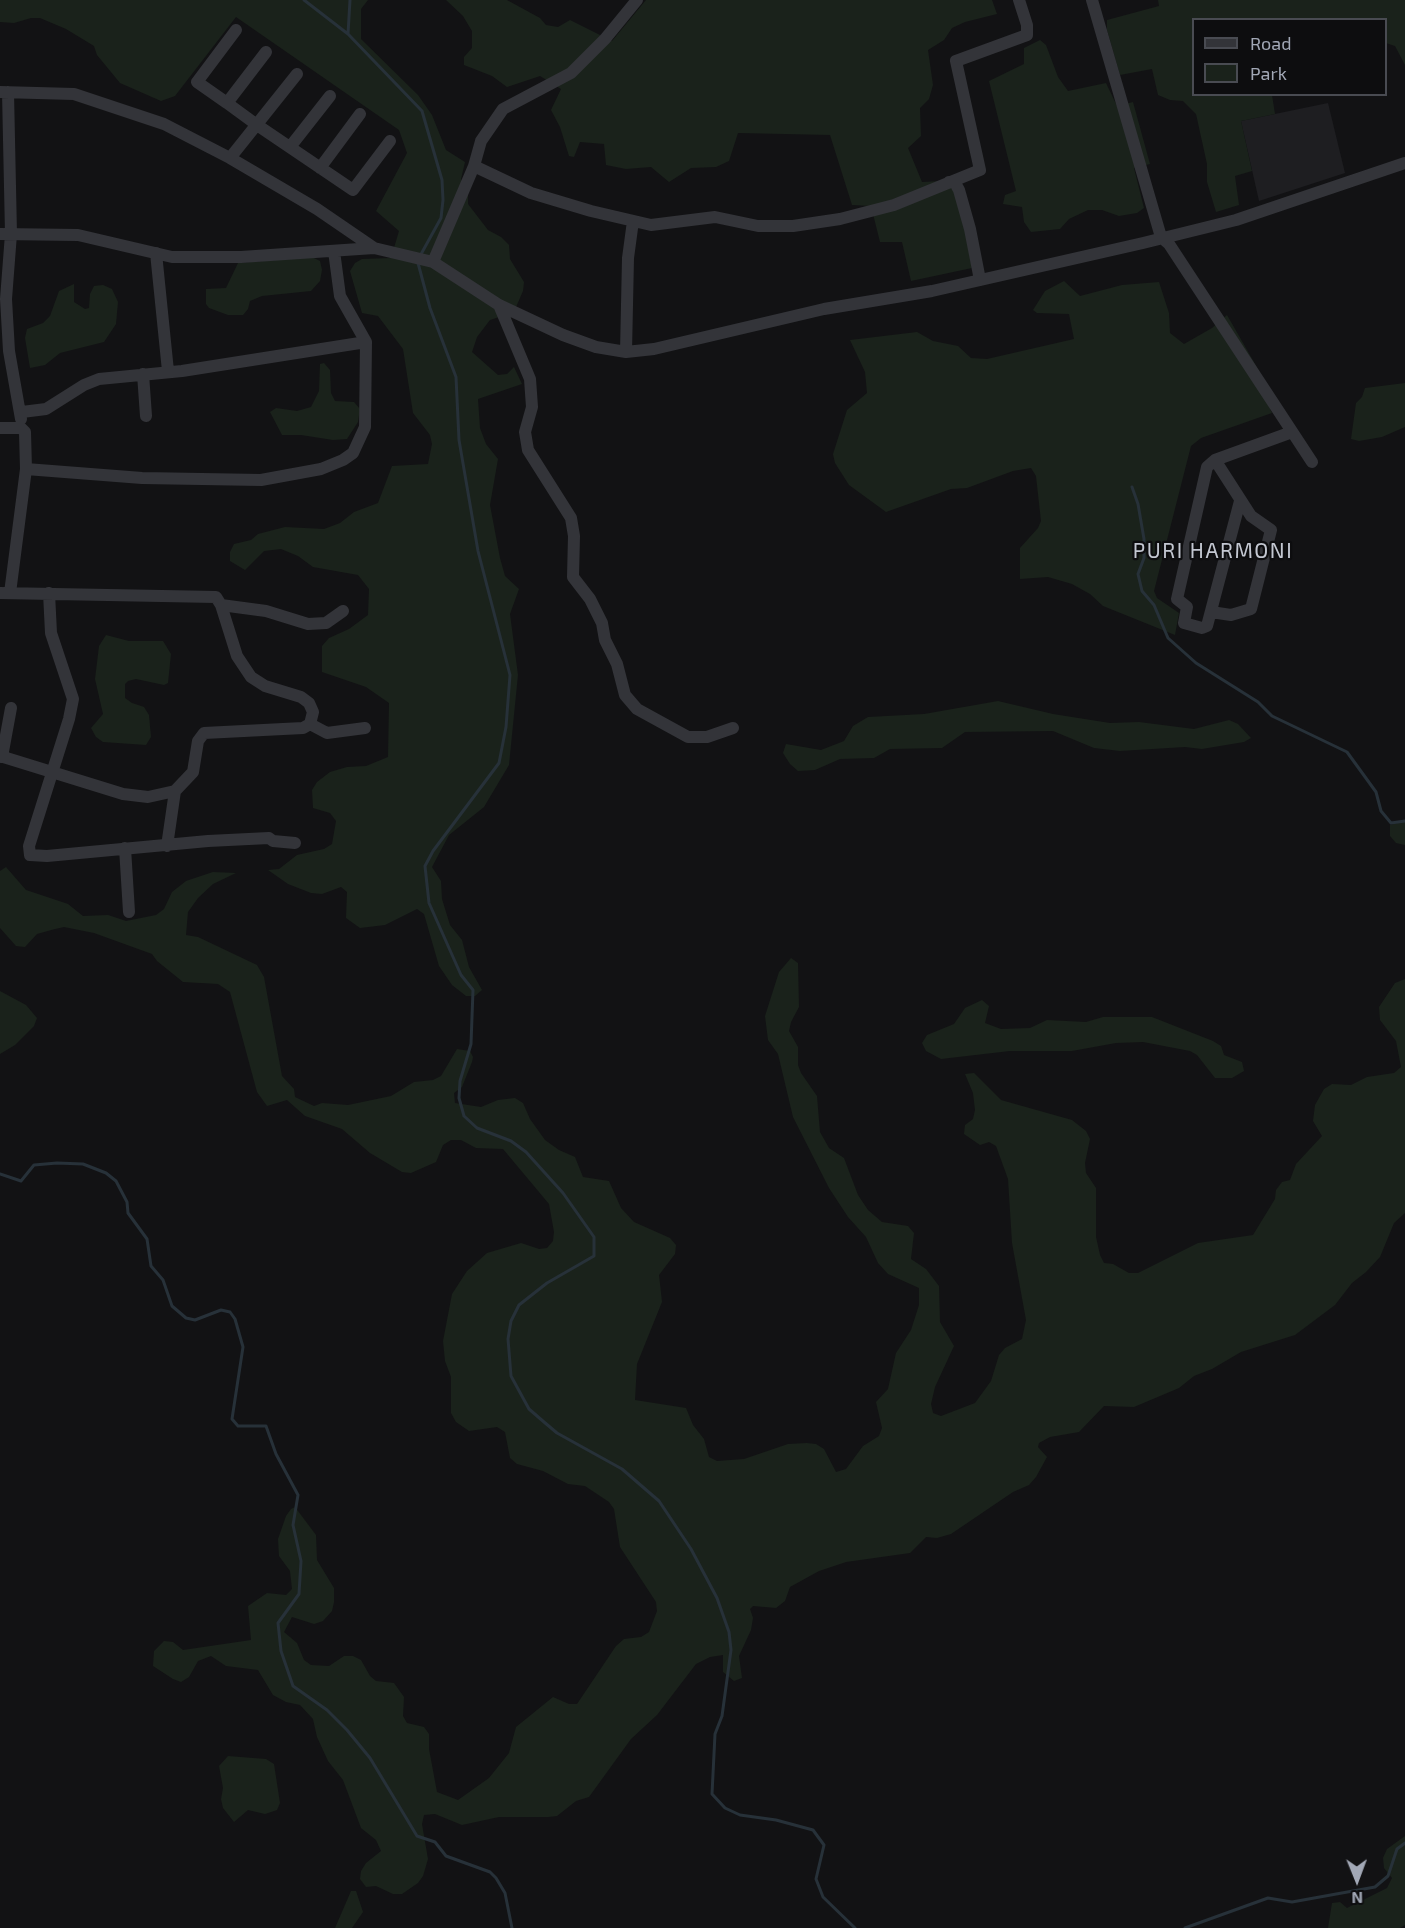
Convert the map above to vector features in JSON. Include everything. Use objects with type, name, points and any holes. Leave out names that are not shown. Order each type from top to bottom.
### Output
[{"type":"street","points":[[428,261],[474,166],[481,141],[504,109],[571,73],[605,39],[637,0]]},
{"type":"street","points":[[474,166],[531,192],[633,221],[668,224],[715,217],[759,226],[793,226],[840,219],[894,205],[980,170],[956,61],[1027,35],[1027,25],[1019,0]]},
{"type":"street","points":[[1092,0],[1161,237],[1169,244],[1312,462]]},
{"type":"street","points":[[236,30],[196,82],[353,190],[390,141]]},
{"type":"street","points":[[227,103],[266,51]]},
{"type":"street","points":[[230,158],[297,74]]},
{"type":"street","points":[[11,708],[1,756],[123,794],[148,797],[175,791],[193,772],[198,741],[204,733],[303,728],[310,724],[313,712],[309,703],[292,693],[265,686],[251,677],[237,656],[221,604],[213,596],[5,593],[26,469],[25,432],[21,428],[22,412],[9,351],[6,299],[4,92],[74,94],[164,124],[230,158],[317,209],[374,248]]},
{"type":"street","points":[[290,147],[330,96]]},
{"type":"street","points":[[320,168],[360,114]]},
{"type":"street","points":[[6,234],[78,235],[188,258],[374,248],[428,261],[500,305],[574,339],[604,349],[626,352],[654,349],[824,309],[980,280],[1236,220],[1405,163]]},
{"type":"street","points":[[949,182],[955,183],[959,190],[970,229],[980,280]]},
{"type":"street","points":[[626,352],[628,258],[633,221]]},
{"type":"street","points":[[26,469],[212,481],[261,480],[321,470],[353,453],[365,427],[366,342],[340,296],[334,251]]},
{"type":"street","points":[[156,253],[168,371]]},
{"type":"street","points":[[500,305],[530,379],[532,407],[525,432],[528,450],[571,518],[574,536],[573,577],[590,599],[602,623],[605,640],[617,664],[625,695],[637,709],[688,737],[707,737],[732,728]]},
{"type":"street","points":[[22,412],[46,409],[93,381],[366,342]]},
{"type":"street","points":[[143,374],[146,416]]},
{"type":"street","points":[[0,428],[21,428]]},
{"type":"street","points":[[1240,501],[1211,612],[1204,628],[1184,623],[1186,606],[1177,599],[1207,467],[1215,460],[1292,432]]},
{"type":"street","points":[[1211,612],[1248,612],[1252,605],[1271,530],[1253,519],[1215,460]]},
{"type":"street","points":[[49,593],[51,633],[73,699],[30,846],[30,855],[47,856],[258,838],[296,843]]},
{"type":"street","points":[[221,604],[266,611],[309,624],[326,623],[343,611]]},
{"type":"street","points":[[310,724],[327,733],[365,728]]},
{"type":"street","points":[[166,846],[175,791]]},
{"type":"street","points":[[125,848],[129,912]]},
{"type":"shaded area","points":[[1328,103],[1345,173],[1259,201],[1241,121]]},
{"type":"green space","points":[[0,0],[368,0],[361,9],[361,39],[418,95],[432,115],[446,150],[465,162],[461,179],[468,191],[468,204],[488,230],[501,237],[509,245],[510,259],[524,282],[523,291],[510,321],[499,317],[490,320],[477,337],[472,352],[498,375],[507,374],[514,367],[522,384],[478,399],[480,428],[486,444],[498,459],[490,505],[500,558],[505,576],[519,589],[510,614],[518,675],[509,765],[484,807],[449,835],[432,867],[441,881],[442,899],[450,925],[462,940],[469,967],[482,990],[475,996],[466,996],[452,985],[439,966],[424,914],[417,909],[385,925],[360,928],[346,918],[347,892],[341,887],[322,894],[311,893],[288,884],[268,870],[279,869],[297,855],[324,849],[332,844],[336,821],[330,813],[313,808],[312,790],[317,782],[330,772],[347,767],[366,766],[388,757],[389,703],[366,687],[322,672],[322,646],[329,638],[349,629],[368,615],[369,589],[358,575],[313,567],[298,556],[281,549],[264,551],[245,570],[230,561],[230,552],[234,544],[251,540],[258,534],[285,527],[324,529],[340,523],[354,512],[378,503],[392,466],[428,464],[432,444],[430,435],[413,413],[403,349],[378,316],[362,313],[350,271],[355,263],[362,259],[391,258],[399,231],[376,211],[407,153],[399,130],[236,17],[175,96],[161,101],[120,83],[97,55],[94,46],[66,29],[40,18],[14,23],[0,22]]},
{"type":"green space","points":[[446,0],[507,0],[540,18],[546,25],[558,27],[570,20],[612,41],[646,0],[992,0],[997,14],[965,22],[952,28],[944,40],[928,50],[933,85],[929,99],[920,108],[921,136],[908,148],[922,182],[941,181],[953,189],[963,219],[972,268],[911,281],[902,242],[880,242],[871,206],[852,205],[830,135],[738,133],[729,161],[716,167],[691,168],[669,182],[651,167],[626,169],[606,165],[604,144],[580,142],[574,157],[569,156],[560,127],[551,110],[561,89],[540,76],[507,87],[492,76],[464,65],[464,57],[472,48],[472,31],[463,16]]},
{"type":"green space","points":[[1158,0],[1405,0],[1405,65],[1395,46],[1387,43],[1387,18],[1192,18],[1192,96],[1272,96],[1275,114],[1241,121],[1252,171],[1235,176],[1239,205],[1216,212],[1207,182],[1207,164],[1196,114],[1183,101],[1170,100],[1158,95],[1152,69],[1120,75],[1107,30],[1107,20],[1159,6]]},
{"type":"green space","points":[[1040,40],[1046,45],[1058,77],[1068,91],[1106,83],[1117,106],[1133,102],[1150,164],[1134,168],[1144,208],[1137,213],[1119,216],[1102,210],[1088,210],[1069,219],[1060,229],[1031,232],[1024,222],[1022,207],[1003,204],[1005,195],[1016,191],[989,81],[1024,64],[1024,48]]},
{"type":"green space","points":[[312,257],[320,261],[322,270],[320,281],[311,291],[262,296],[250,301],[243,315],[228,315],[209,308],[206,304],[206,289],[226,288],[238,263]]},
{"type":"green space","points":[[1064,281],[1080,296],[1122,285],[1159,282],[1169,313],[1170,333],[1184,344],[1212,328],[1227,315],[1274,397],[1266,400],[1272,413],[1201,438],[1191,446],[1154,591],[1157,598],[1179,613],[1175,635],[1103,606],[1090,594],[1072,584],[1048,577],[1020,579],[1020,548],[1038,528],[1041,521],[1036,476],[1031,468],[1013,471],[967,488],[951,489],[886,512],[849,485],[835,463],[833,454],[847,410],[867,393],[865,372],[850,340],[917,332],[933,341],[958,346],[971,358],[987,359],[1074,339],[1069,314],[1037,313],[1033,310],[1045,291]]},
{"type":"green space","points":[[74,284],[74,302],[85,309],[89,308],[90,294],[94,286],[103,285],[112,289],[118,302],[116,324],[104,342],[60,353],[45,365],[30,368],[25,338],[27,329],[43,323],[50,316],[59,291]]},
{"type":"green space","points":[[324,363],[330,370],[331,393],[335,401],[354,402],[360,409],[358,422],[347,439],[333,440],[301,435],[282,435],[270,412],[276,408],[297,411],[311,407],[319,391],[320,364]]},
{"type":"green space","points":[[1405,383],[1405,427],[1382,437],[1359,441],[1351,439],[1356,403],[1362,397],[1365,388]]},
{"type":"green space","points":[[106,635],[129,641],[163,641],[171,654],[168,683],[164,685],[136,679],[125,684],[125,698],[144,707],[149,715],[151,737],[146,745],[103,742],[96,737],[91,728],[103,714],[95,679],[99,646]]},
{"type":"green space","points":[[998,701],[1053,714],[1110,723],[1139,722],[1194,729],[1229,720],[1238,724],[1251,738],[1244,742],[1202,749],[1185,747],[1120,751],[1094,748],[1053,731],[965,732],[942,748],[890,749],[874,758],[840,759],[815,770],[798,771],[783,753],[786,744],[821,750],[844,741],[853,726],[868,717],[924,714]]},
{"type":"green space","points":[[1405,821],[1405,845],[1396,843],[1390,836],[1390,825]]},
{"type":"green space","points":[[6,867],[26,890],[68,904],[83,916],[108,915],[126,921],[156,915],[164,909],[172,892],[186,881],[213,872],[236,873],[213,884],[198,898],[188,912],[186,935],[198,937],[257,965],[264,977],[282,1076],[294,1089],[295,1097],[314,1106],[322,1103],[348,1105],[391,1096],[414,1082],[433,1080],[441,1076],[457,1049],[470,1051],[473,1057],[472,1062],[462,1087],[454,1093],[455,1103],[481,1107],[498,1100],[515,1098],[523,1103],[530,1119],[545,1140],[575,1157],[583,1177],[609,1181],[621,1208],[634,1222],[670,1238],[676,1245],[675,1254],[659,1275],[662,1302],[637,1364],[635,1400],[686,1408],[693,1425],[704,1439],[709,1457],[717,1461],[744,1459],[788,1444],[807,1443],[816,1444],[824,1449],[836,1472],[846,1469],[863,1446],[879,1436],[882,1428],[876,1402],[888,1389],[896,1353],[911,1330],[919,1305],[919,1288],[888,1274],[878,1263],[866,1237],[848,1217],[829,1188],[793,1117],[778,1054],[768,1040],[765,1016],[779,972],[791,958],[798,963],[799,1007],[789,1031],[798,1047],[798,1065],[801,1073],[817,1096],[820,1132],[829,1148],[844,1158],[858,1195],[868,1210],[882,1222],[908,1226],[914,1233],[911,1259],[926,1269],[939,1286],[940,1322],[954,1346],[935,1387],[931,1404],[933,1413],[941,1416],[975,1403],[991,1381],[999,1355],[1005,1348],[1022,1339],[1026,1320],[1012,1243],[1008,1179],[996,1146],[989,1142],[980,1145],[964,1134],[965,1125],[973,1119],[975,1110],[973,1093],[965,1074],[974,1073],[1001,1100],[1072,1120],[1086,1131],[1090,1139],[1085,1163],[1086,1173],[1096,1188],[1096,1237],[1100,1255],[1104,1263],[1113,1264],[1129,1273],[1138,1273],[1198,1243],[1253,1235],[1275,1199],[1276,1190],[1282,1182],[1290,1180],[1296,1164],[1322,1136],[1313,1121],[1315,1105],[1324,1089],[1332,1084],[1351,1085],[1367,1077],[1394,1073],[1401,1067],[1396,1041],[1380,1020],[1379,1007],[1395,983],[1405,979],[1405,1213],[1394,1223],[1380,1257],[1352,1283],[1335,1305],[1295,1335],[1241,1352],[1212,1369],[1194,1376],[1179,1388],[1134,1407],[1104,1406],[1079,1432],[1050,1437],[1039,1443],[1038,1447],[1047,1457],[1029,1485],[1013,1492],[951,1534],[937,1538],[926,1537],[910,1553],[846,1562],[819,1571],[790,1587],[785,1601],[776,1608],[753,1606],[750,1609],[753,1618],[751,1630],[739,1656],[742,1678],[734,1681],[723,1672],[723,1655],[710,1657],[696,1664],[657,1715],[631,1739],[589,1797],[576,1801],[557,1816],[548,1817],[499,1817],[462,1825],[435,1814],[424,1815],[422,1824],[428,1859],[423,1876],[418,1883],[402,1894],[393,1894],[376,1886],[366,1887],[360,1879],[361,1871],[366,1863],[381,1851],[376,1840],[361,1828],[343,1780],[328,1761],[317,1737],[313,1719],[300,1705],[286,1702],[273,1695],[258,1670],[226,1666],[211,1656],[198,1661],[189,1677],[181,1682],[153,1666],[154,1651],[164,1641],[173,1642],[183,1650],[251,1640],[248,1606],[267,1593],[286,1595],[292,1589],[290,1571],[279,1556],[278,1539],[286,1516],[295,1507],[316,1535],[317,1560],[334,1588],[334,1602],[332,1611],[323,1621],[314,1624],[292,1617],[284,1632],[297,1643],[304,1660],[311,1665],[329,1666],[344,1656],[353,1656],[361,1660],[370,1676],[376,1681],[394,1683],[404,1697],[403,1716],[407,1723],[424,1727],[429,1734],[429,1749],[437,1792],[458,1800],[489,1778],[509,1753],[516,1727],[553,1697],[569,1704],[577,1704],[616,1646],[624,1639],[641,1637],[649,1632],[657,1611],[656,1602],[620,1547],[614,1509],[609,1502],[585,1486],[568,1484],[543,1471],[517,1464],[510,1458],[505,1432],[497,1427],[469,1431],[456,1422],[451,1413],[451,1377],[445,1361],[443,1341],[452,1294],[467,1271],[487,1253],[521,1243],[539,1249],[547,1248],[553,1241],[554,1232],[549,1204],[503,1149],[476,1148],[461,1140],[451,1140],[443,1145],[436,1162],[411,1173],[402,1172],[370,1153],[342,1129],[305,1116],[287,1100],[267,1106],[257,1092],[230,992],[218,984],[183,982],[157,961],[152,954],[94,933],[64,927],[37,934],[25,947],[16,946],[0,928],[0,871]]},
{"type":"green space","points":[[0,991],[26,1005],[37,1018],[34,1026],[15,1045],[0,1054]]},
{"type":"green space","points":[[982,1000],[989,1006],[985,1023],[1001,1029],[1030,1028],[1047,1020],[1086,1022],[1103,1017],[1152,1017],[1213,1041],[1221,1046],[1224,1055],[1242,1062],[1244,1071],[1232,1078],[1215,1078],[1197,1055],[1190,1051],[1143,1042],[1116,1043],[1072,1051],[1010,1051],[941,1059],[926,1051],[922,1043],[927,1035],[954,1024],[965,1008]]},
{"type":"green space","points":[[228,1756],[266,1759],[274,1764],[280,1803],[277,1810],[265,1814],[248,1810],[234,1822],[223,1808],[221,1799],[223,1788],[219,1766]]},
{"type":"green space","points":[[1405,1836],[1405,1925],[1400,1928],[1328,1928],[1332,1903],[1340,1902],[1347,1908],[1387,1888],[1392,1878],[1384,1868],[1383,1858],[1387,1849]]},
{"type":"green space","points":[[351,1891],[356,1891],[363,1912],[352,1928],[335,1928]]},
{"type":"waterway","points":[[304,0],[348,34],[422,111],[442,180],[443,200],[441,218],[420,256]]},
{"type":"waterway","points":[[348,34],[350,0]]},
{"type":"waterway","points":[[418,263],[430,308],[456,377],[459,440],[478,551],[510,675],[506,727],[499,763],[433,851],[425,866],[429,903],[461,975],[473,990],[471,1044],[460,1081],[459,1098],[464,1116],[477,1128],[511,1141],[526,1152],[563,1193],[594,1237],[594,1256],[547,1283],[519,1305],[511,1321],[508,1339],[511,1376],[529,1409],[557,1433],[622,1469],[659,1501],[691,1549],[717,1598],[729,1632],[731,1650],[722,1716],[715,1734],[712,1794],[725,1808],[740,1815],[776,1820],[813,1830],[824,1845],[816,1879],[823,1897],[855,1928]]},
{"type":"waterway","points":[[1132,487],[1138,504],[1144,539],[1144,558],[1138,574],[1142,591],[1154,605],[1168,638],[1196,663],[1258,702],[1272,716],[1347,752],[1376,792],[1381,811],[1391,823],[1405,821]]},
{"type":"waterway","points":[[0,1174],[21,1181],[34,1165],[57,1163],[83,1164],[106,1173],[116,1181],[127,1202],[128,1213],[147,1239],[151,1266],[163,1280],[172,1306],[186,1318],[195,1320],[221,1310],[230,1312],[235,1319],[243,1347],[232,1419],[238,1426],[266,1426],[276,1454],[298,1495],[293,1525],[301,1561],[299,1594],[278,1623],[281,1651],[293,1686],[327,1710],[347,1730],[370,1758],[417,1836],[435,1842],[446,1856],[490,1872],[496,1878],[505,1893],[512,1928]]},
{"type":"waterway","points":[[1185,1928],[1268,1898],[1292,1902],[1375,1887],[1388,1876],[1397,1849],[1405,1843]]},
{"type":"district","name":"PURI HARMONI","points":[[1213,551]]}]
